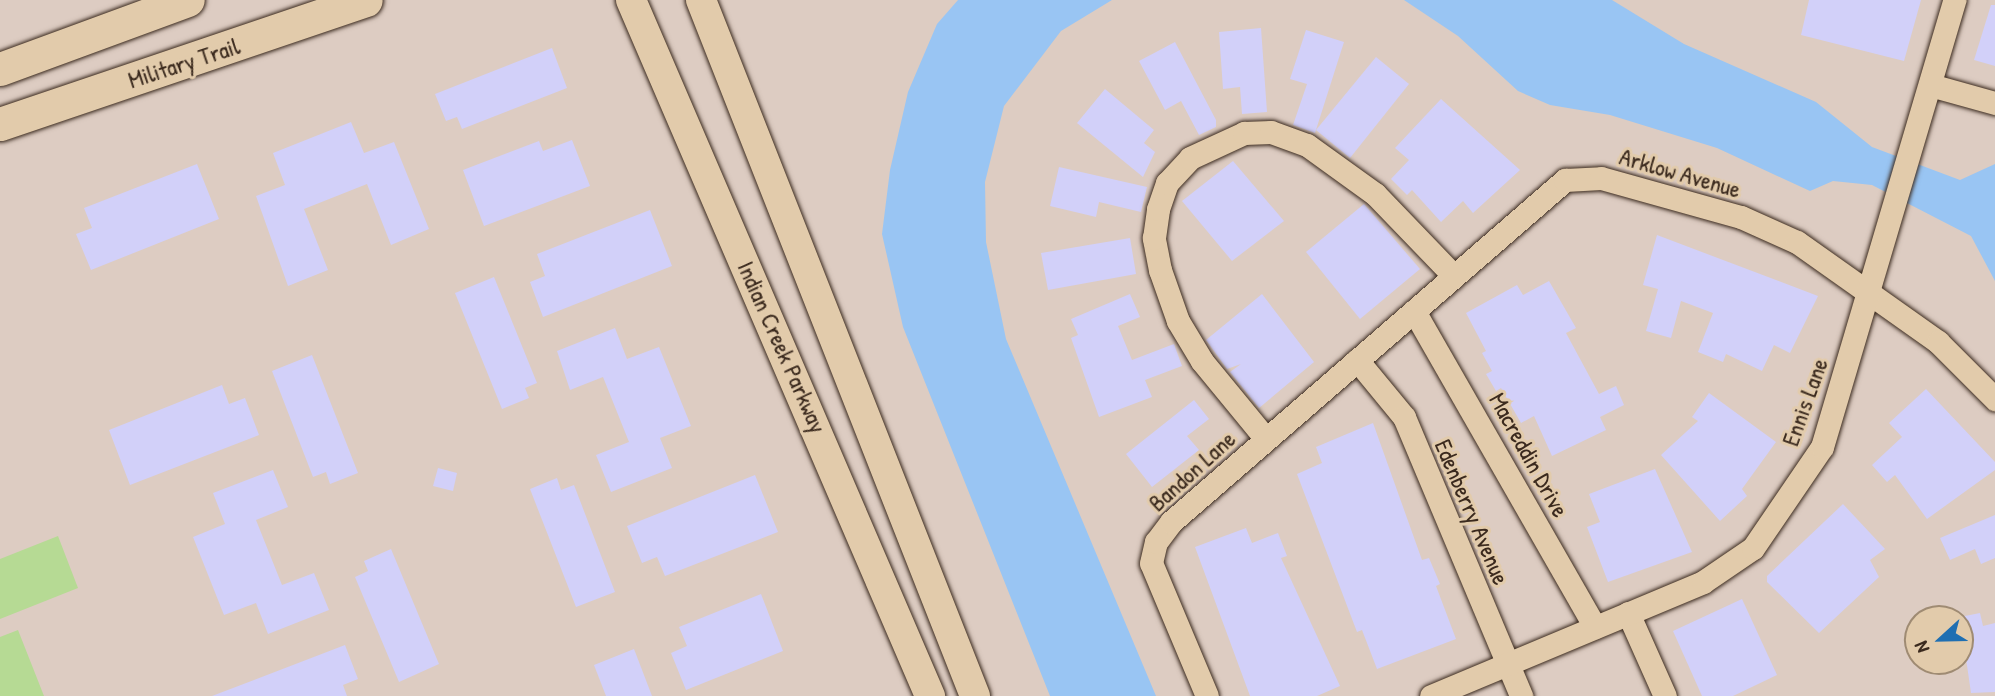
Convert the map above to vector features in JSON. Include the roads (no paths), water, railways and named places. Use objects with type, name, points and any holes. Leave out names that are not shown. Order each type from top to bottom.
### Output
[{"type":"main road","points":[[0,69],[188,0]]},
{"type":"main road","name":"Military Trail","points":[[0,124],[366,0]]},
{"type":"street","name":"Indian Creek Parkway","points":[[631,0],[930,696]]},
{"type":"street","name":"Indian Creek Parkway","points":[[701,0],[975,696]]},
{"type":"street","name":"Ennis Lane","points":[[1431,696],[1703,582],[1753,548],[1822,447],[1866,287],[1954,0]]},
{"type":"street","points":[[1930,85],[1995,103]]},
{"type":"street","points":[[1266,439],[1202,361],[1178,321],[1160,270],[1154,238],[1158,209],[1167,183],[1189,158],[1244,133],[1271,132],[1307,145],[1375,194],[1454,276]]},
{"type":"street","name":"Arklow Avenue","points":[[1357,360],[1564,180],[1577,176],[1741,216],[1797,242],[1866,287],[1938,342],[1995,400]]},
{"type":"street","name":"Macreddin Drive","points":[[1414,311],[1595,627]]},
{"type":"street","name":"Bandon Lane","points":[[1207,696],[1152,563],[1156,542],[1266,439],[1357,360]]},
{"type":"street","name":"Edenberry Avenue","points":[[1357,360],[1404,417],[1521,696]]},
{"type":"street","points":[[1628,613],[1665,696]]},
{"type":"water","points":[[958,0],[1112,0],[1061,31],[1004,106],[985,182],[986,242],[1006,339],[1156,696],[1050,696],[903,327],[882,234],[890,170],[908,92],[937,24]]},
{"type":"water","points":[[1404,0],[1612,0],[1684,44],[1816,102],[1872,147],[1960,180],[1995,164],[1995,281],[1971,236],[1872,185],[1833,181],[1810,191],[1717,148],[1610,115],[1550,105],[1518,91],[1458,36]]}]
